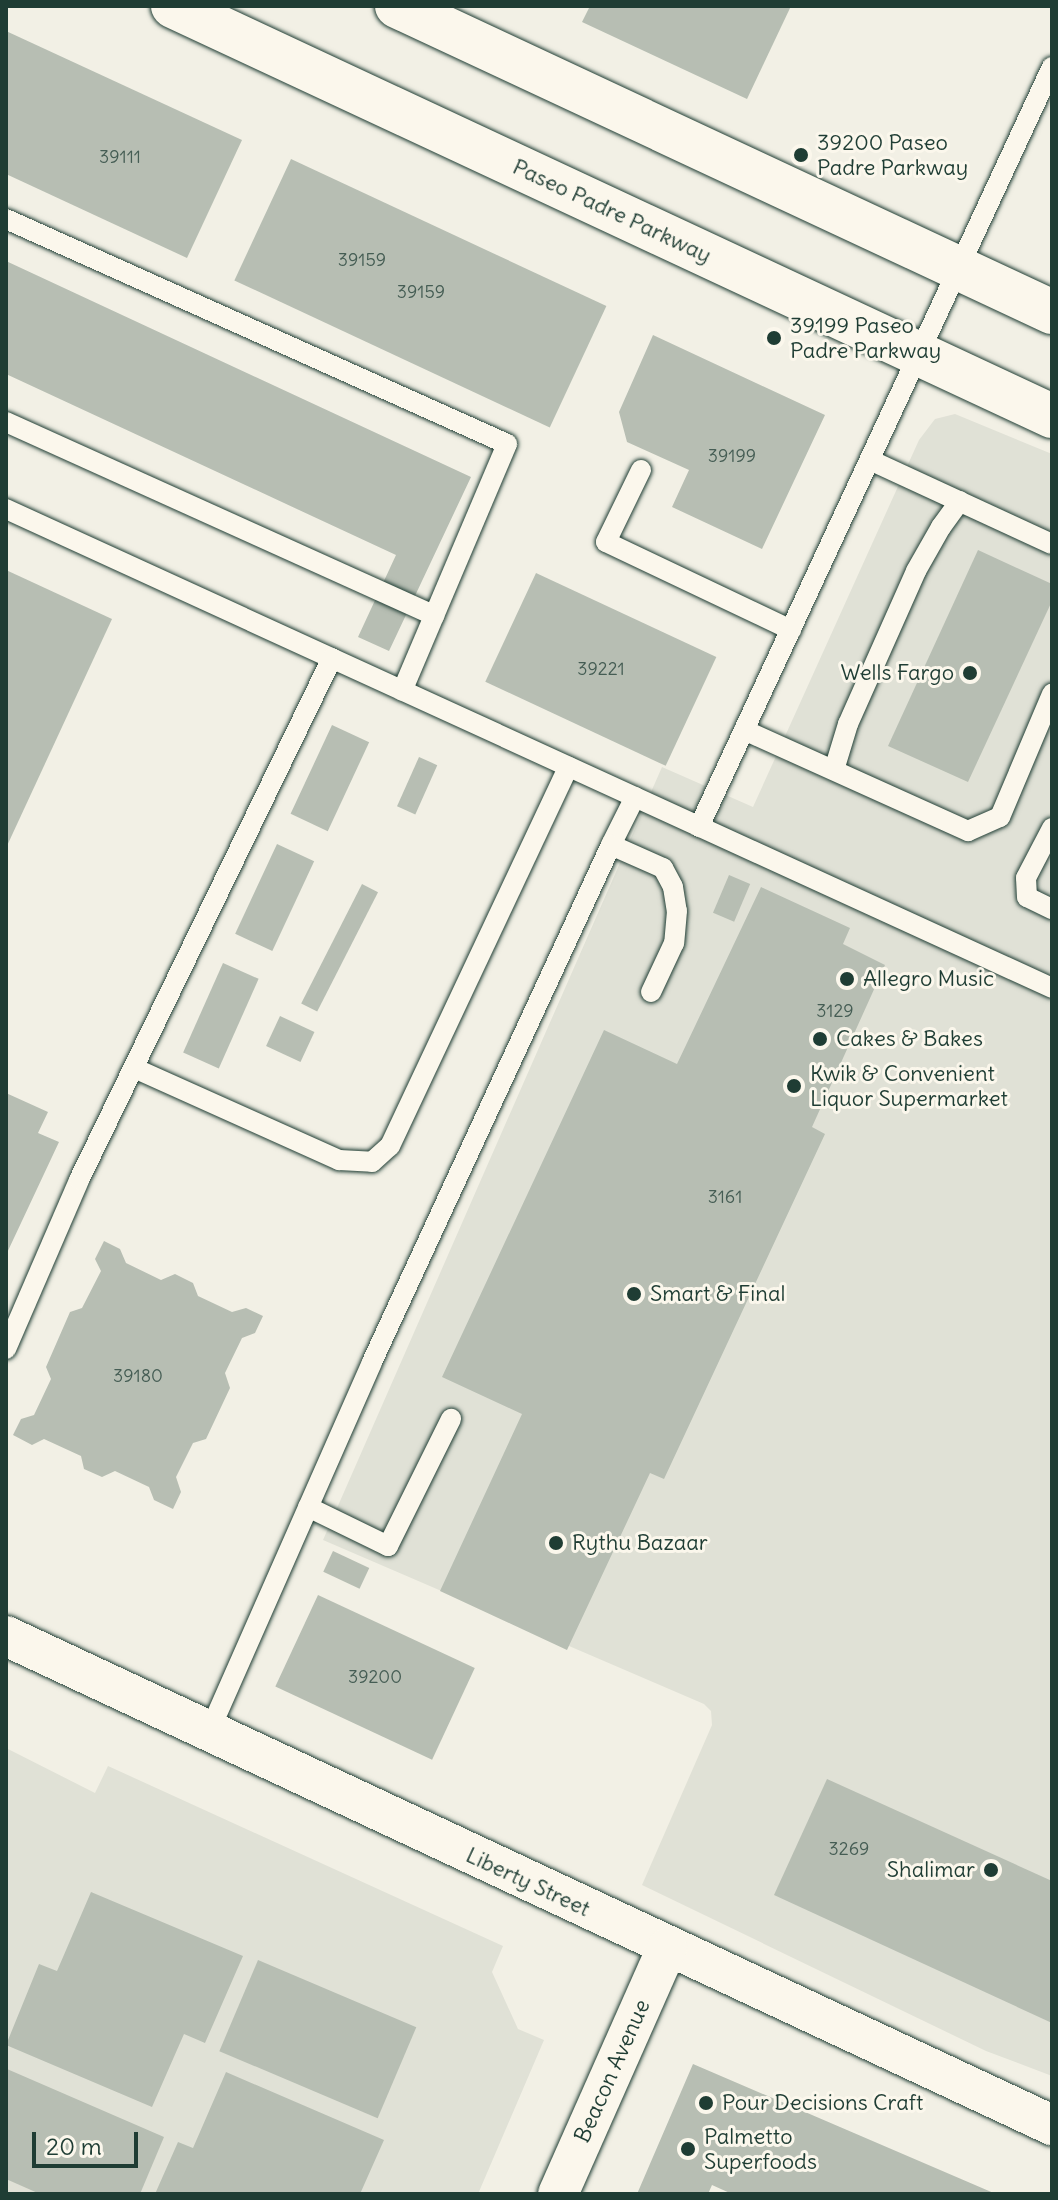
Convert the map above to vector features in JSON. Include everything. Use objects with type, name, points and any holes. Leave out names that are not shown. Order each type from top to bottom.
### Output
[{"type":"main road","name":"Paseo Padre Parkway","points":[[173,6],[1052,416]]},
{"type":"main road","points":[[397,6],[1052,312]]},
{"type":"street","name":"Liberty Street","points":[[6,1636],[667,1948],[1052,2125]]},
{"type":"street","name":"Beacon Avenue","points":[[558,2194],[667,1948]]},
{"type":"lane","points":[[699,827],[1052,67]]},
{"type":"lane","points":[[6,219],[507,444],[402,691]]},
{"type":"lane","points":[[6,422],[434,615]]},
{"type":"lane","points":[[870,460],[1052,544]]},
{"type":"lane","points":[[641,470],[606,542],[791,630]]},
{"type":"lane","points":[[834,770],[848,724],[916,571],[960,501]]},
{"type":"lane","points":[[6,509],[1052,988]]},
{"type":"lane","points":[[6,1349],[79,1180],[332,658]]},
{"type":"lane","points":[[744,730],[968,831],[1000,817],[1052,694]]},
{"type":"lane","points":[[134,1068],[339,1160],[372,1162],[390,1146],[568,767]]},
{"type":"lane","points":[[209,1732],[308,1507],[635,797]]},
{"type":"lane","points":[[1052,828],[1026,878],[1027,897],[1052,909]]},
{"type":"lane","points":[[611,845],[663,868],[673,887],[677,911],[674,943],[651,992]]},
{"type":"lane","points":[[308,1507],[388,1546],[451,1419]]},
{"type":"shaded area","points":[[955,414],[1052,454],[1052,2076],[986,2051],[642,1885],[712,1725],[711,1711],[704,1704],[323,1540],[662,767],[753,807],[919,440],[935,419]]},
{"type":"shaded area","points":[[6,1748],[95,1793],[108,1766],[503,1946],[492,1972],[518,2029],[544,2040],[478,2194],[6,2194]]},
{"type":"building","points":[[590,6],[791,6],[747,99],[582,22]]},
{"type":"building","points":[[6,31],[242,140],[187,258],[6,174]]},
{"type":"building","points":[[291,159],[606,306],[550,428],[234,280]]},
{"type":"building","points":[[6,261],[471,477],[389,651],[358,637],[396,555],[6,374]]},
{"type":"building","points":[[653,335],[825,415],[762,549],[672,507],[689,470],[627,442],[619,412]]},
{"type":"building","name":"Wells Fargo","points":[[978,550],[1052,584],[1052,601],[968,782],[888,746]]},
{"type":"building","points":[[6,570],[112,619],[6,848]]},
{"type":"building","points":[[536,573],[716,657],[666,766],[485,682]]},
{"type":"building","points":[[332,725],[369,742],[328,831],[291,814]]},
{"type":"building","points":[[419,757],[437,765],[415,814],[397,806]]},
{"type":"building","points":[[277,844],[314,861],[272,951],[235,934]]},
{"type":"building","points":[[729,875],[750,884],[734,922],[713,913]]},
{"type":"building","points":[[362,884],[378,892],[317,1012],[301,1003]]},
{"type":"building","points":[[761,887],[850,928],[843,944],[885,965],[812,1127],[825,1134],[664,1479],[650,1473],[567,1650],[440,1591],[522,1414],[442,1377],[604,1030],[677,1064]]},
{"type":"building","points":[[223,963],[259,979],[219,1068],[183,1053]]},
{"type":"building","points":[[280,1016],[314,1032],[300,1062],[266,1046]]},
{"type":"building","points":[[6,1093],[48,1112],[38,1133],[59,1142],[6,1255]]},
{"type":"building","points":[[104,1241],[120,1249],[126,1263],[161,1280],[175,1274],[193,1283],[198,1296],[232,1312],[246,1308],[263,1316],[255,1333],[242,1338],[225,1373],[230,1388],[206,1439],[193,1443],[176,1477],[181,1492],[173,1509],[154,1500],[149,1487],[115,1471],[102,1477],[84,1469],[81,1456],[44,1439],[32,1445],[13,1435],[21,1419],[34,1415],[51,1379],[46,1367],[70,1312],[82,1308],[101,1271],[95,1259]]},
{"type":"building","points":[[333,1551],[369,1568],[360,1589],[323,1572]]},
{"type":"building","points":[[318,1595],[475,1668],[432,1760],[275,1687]]},
{"type":"building","points":[[827,1779],[1052,1881],[1052,2023],[774,1895]]},
{"type":"building","points":[[91,1892],[243,1956],[205,2043],[184,2034],[152,2107],[6,2045],[39,1964],[57,1971]]},
{"type":"building","points":[[258,1960],[416,2027],[378,2118],[219,2051]]},
{"type":"building","points":[[693,2064],[996,2194],[732,2194],[712,2185],[708,2194],[637,2194]]},
{"type":"building","points":[[7,2069],[164,2137],[140,2194],[40,2194],[6,2179]]},
{"type":"building","points":[[226,2072],[384,2140],[360,2194],[155,2194],[178,2142],[193,2148]]},
{"type":"place","name":"39200 Paseo Padre Parkway","points":[[801,155]]},
{"type":"place","name":"39199 Paseo Padre Parkway","points":[[774,338]]},
{"type":"place","name":"Wells Fargo","points":[[970,673]]},
{"type":"place","name":"Allegro Music","points":[[847,979]]},
{"type":"place","name":"Cakes & Bakes","points":[[820,1039]]},
{"type":"place","name":"Kwik & Convenient Liquor Supermarket","points":[[794,1086]]},
{"type":"place","name":"Smart & Final","points":[[634,1294]]},
{"type":"place","name":"Rythu Bazaar","points":[[556,1543]]},
{"type":"place","name":"Shalimar","points":[[991,1870]]},
{"type":"place","name":"Pour Decisions Craft","points":[[706,2103]]},
{"type":"place","name":"Palmetto Superfoods","points":[[688,2149]]}]
